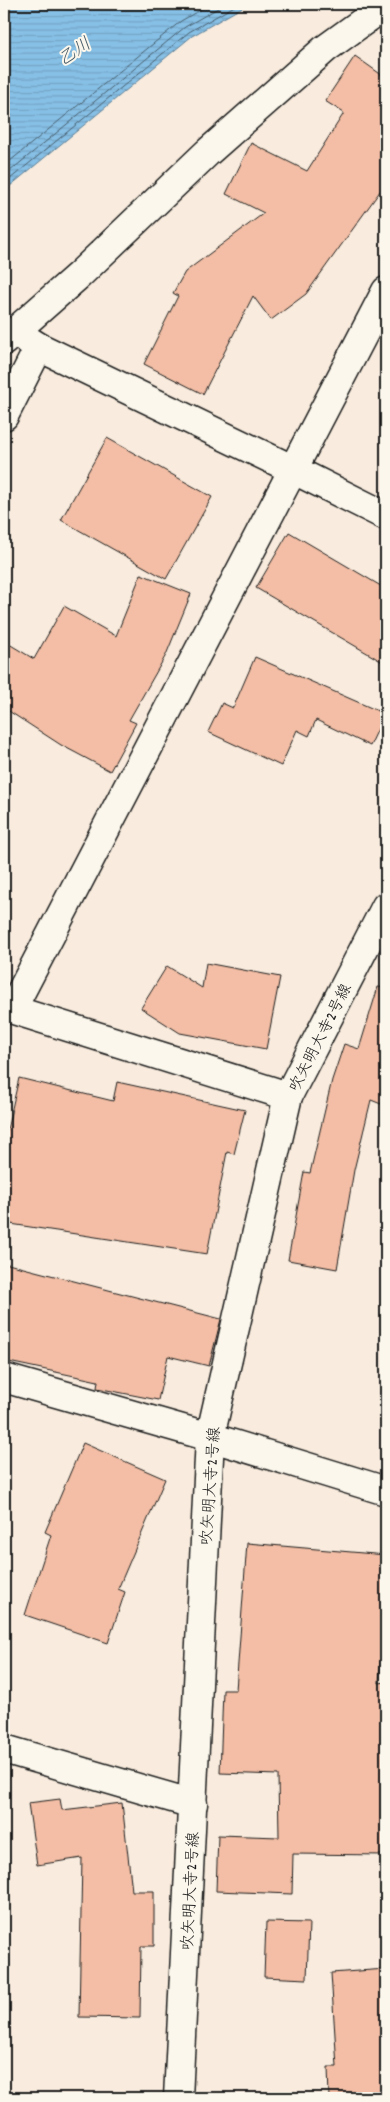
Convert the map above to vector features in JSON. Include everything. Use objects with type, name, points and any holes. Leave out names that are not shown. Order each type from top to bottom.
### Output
[{"type":"street","points":[[386,5],[325,49],[215,145],[79,275],[9,336],[39,347],[386,516]]},
{"type":"street","points":[[288,1096],[8,1008],[294,470],[386,291]]},
{"type":"street","points":[[4,416],[39,347]]},
{"type":"street","name":"吹矢明大寺2号線","points":[[178,2098],[210,1437],[288,1096],[386,906]]},
{"type":"street","points":[[4,1378],[210,1437],[386,1491]]},
{"type":"street","points":[[4,1749],[193,1804]]},
{"type":"water","name":"乙川","points":[[4,4],[248,4],[192,36],[4,191]]},
{"type":"building","points":[[355,56],[386,78],[386,183],[306,294],[271,320],[253,296],[203,394],[144,364],[178,296],[173,293],[185,272],[264,213],[226,194],[251,143],[307,171],[344,113],[325,101]]},
{"type":"building","points":[[107,438],[212,497],[166,579],[61,520]]},
{"type":"building","points":[[289,532],[386,589],[386,664],[256,588]]},
{"type":"building","points":[[141,574],[191,594],[166,655],[129,720],[136,723],[110,771],[61,745],[4,708],[4,641],[34,659],[64,606],[116,636]]},
{"type":"building","points":[[255,657],[385,714],[370,746],[316,720],[309,736],[297,730],[281,766],[208,732],[222,703],[233,708]]},
{"type":"building","points":[[206,963],[280,977],[266,1049],[180,1033],[141,1008],[167,966],[202,988]]},
{"type":"building","points":[[378,987],[386,988],[386,1106],[371,1100],[354,1170],[337,1269],[288,1260],[304,1172],[310,1173],[332,1080],[344,1044],[359,1049]]},
{"type":"building","points":[[19,1078],[113,1101],[117,1082],[245,1110],[234,1154],[227,1152],[207,1254],[4,1223],[4,1143]]},
{"type":"building","points":[[4,1263],[221,1319],[209,1366],[168,1356],[158,1400],[97,1388],[98,1381],[4,1361]]},
{"type":"building","points":[[83,1443],[165,1479],[118,1589],[125,1592],[108,1643],[25,1615],[51,1535],[45,1532]]},
{"type":"building","points":[[247,1543],[386,1555],[386,1586],[379,1683],[386,1682],[386,1855],[293,1854],[292,1894],[216,1891],[218,1835],[279,1837],[278,1775],[220,1773],[223,1690],[236,1690]]},
{"type":"building","points":[[60,1799],[62,1810],[122,1803],[132,1891],[154,1891],[154,1946],[141,1946],[140,2018],[79,2017],[82,1858],[37,1865],[28,1803]]},
{"type":"building","points":[[266,1922],[309,1923],[307,1979],[264,1977]]},
{"type":"building","points":[[386,1969],[385,2098],[329,2098],[328,2067],[337,2067],[331,1973]]}]
